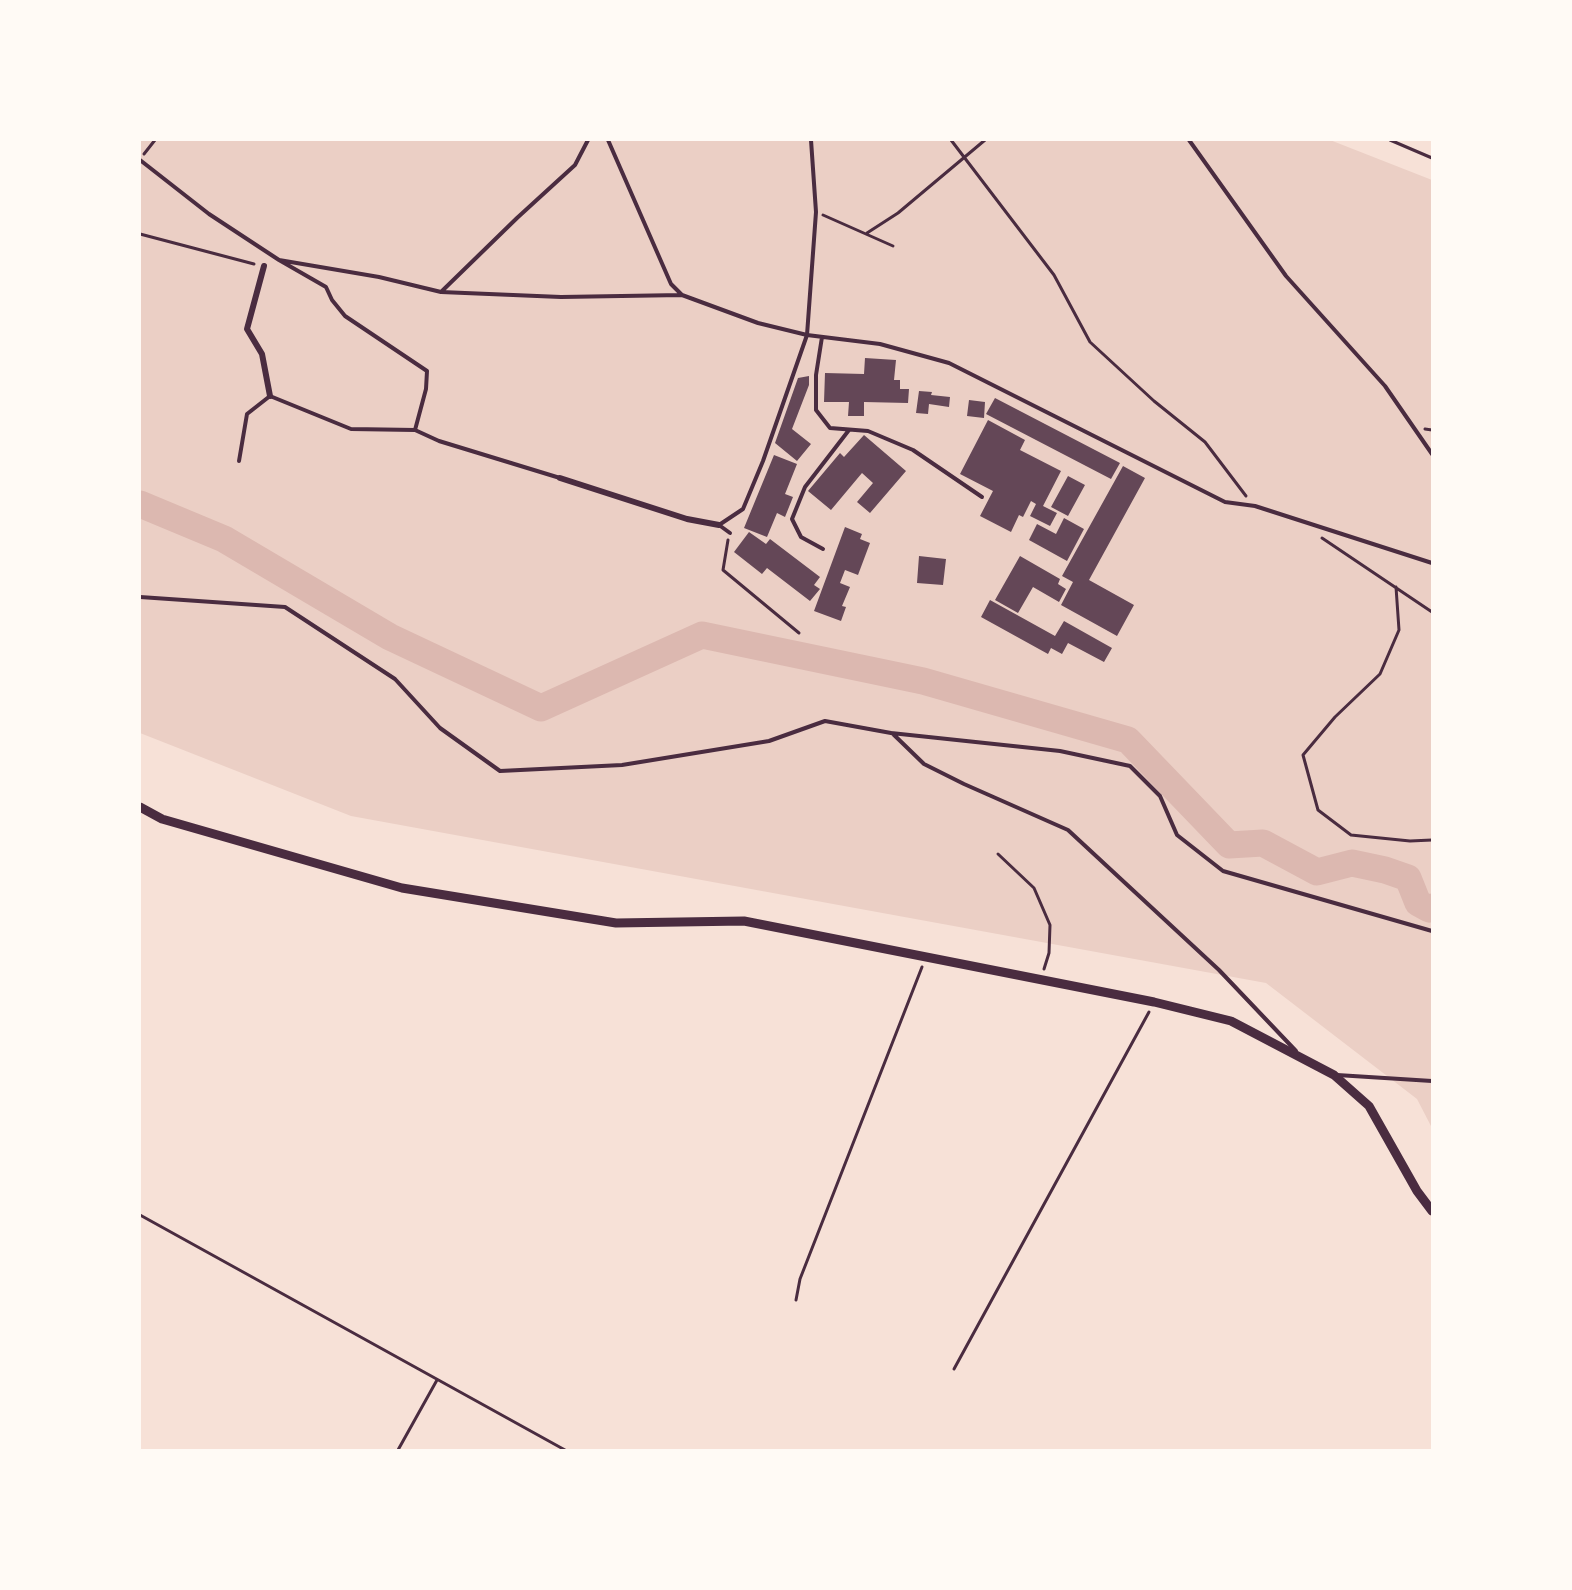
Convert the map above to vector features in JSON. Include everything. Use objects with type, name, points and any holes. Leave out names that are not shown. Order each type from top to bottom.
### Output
[{"type":"street","points":[[264,266],[247,328],[262,354],[270,396]]},
{"type":"street","points":[[560,478],[687,519],[719,525]]},
{"type":"street","points":[[140,807],[162,819],[402,888],[616,923],[744,921],[1154,1002],[1231,1021],[1334,1074],[1369,1106],[1417,1191],[1432,1212]]},
{"type":"lane","points":[[441,292],[575,165],[588,140]]},
{"type":"lane","points":[[609,140],[671,284],[682,295]]},
{"type":"lane","points":[[730,533],[719,525],[742,509],[763,461],[807,335],[816,212],[812,140]]},
{"type":"lane","points":[[1189,140],[1286,276],[1385,386],[1432,454]]},
{"type":"lane","points":[[140,160],[209,214],[279,260],[326,287],[332,300],[345,316],[427,370],[426,389],[415,430]]},
{"type":"lane","points":[[279,260],[379,277],[441,292],[561,297],[682,295],[758,323],[807,335],[880,344],[949,363],[1225,502],[1255,506],[1432,563]]},
{"type":"lane","points":[[822,337],[816,375],[816,410],[830,428],[868,431],[913,450],[982,497]]},
{"type":"lane","points":[[239,461],[248,414],[270,396],[351,429],[415,430],[439,441],[560,478]]},
{"type":"lane","points":[[823,549],[801,537],[792,519],[804,487],[849,430]]},
{"type":"lane","points":[[140,597],[285,607],[395,679],[440,728],[500,771],[622,765],[770,741],[825,721],[891,733],[1060,751],[1130,766],[1160,796],[1177,835],[1223,870],[1432,931]]},
{"type":"lane","points":[[891,733],[924,764],[1068,830],[1219,970],[1301,1057]]},
{"type":"lane","points":[[1334,1074],[1432,1082]]},
{"type":"path","points":[[140,160],[155,140]]},
{"type":"path","points":[[951,140],[1054,275],[1090,342],[1154,401],[1205,442],[1255,506]]},
{"type":"path","points":[[867,233],[898,213],[985,140]]},
{"type":"path","points":[[1390,140],[1432,158]]},
{"type":"path","points":[[816,212],[893,246]]},
{"type":"path","points":[[140,234],[264,266]]},
{"type":"path","points":[[730,533],[723,570],[799,633]]},
{"type":"path","points":[[1321,538],[1432,612]]},
{"type":"path","points":[[1396,587],[1399,630],[1380,674],[1335,717],[1303,755],[1318,810],[1351,835],[1410,841],[1432,840]]},
{"type":"path","points":[[998,854],[1034,888],[1050,925],[1050,952],[1041,979]]},
{"type":"path","points":[[796,1300],[800,1279],[926,957]]},
{"type":"path","points":[[954,1369],[1154,1002]]},
{"type":"path","points":[[140,1215],[565,1450]]},
{"type":"path","points":[[398,1450],[437,1380]]},
{"type":"shaded area","points":[[140,140],[1330,140],[1432,180],[1432,1128],[1417,1099],[1266,983],[351,816],[140,733]]},
{"type":"building","points":[[865,358],[896,360],[894,380],[900,380],[900,389],[909,389],[908,403],[864,402],[864,416],[848,416],[849,402],[824,402],[825,373],[864,374]]},
{"type":"building","points":[[809,376],[809,385],[792,429],[811,444],[797,461],[775,443],[798,378]]},
{"type":"building","points":[[919,391],[950,397],[949,407],[929,404],[928,414],[916,413]]},
{"type":"building","points":[[995,398],[1120,463],[1111,479],[986,414]]},
{"type":"building","points":[[969,400],[985,402],[984,418],[967,416]]},
{"type":"building","points":[[988,420],[1025,440],[1020,450],[1061,471],[1043,506],[1057,513],[1050,526],[1030,516],[1036,504],[1031,501],[1023,517],[1019,515],[1011,532],[980,516],[993,491],[960,474]]},
{"type":"building","points":[[864,435],[906,471],[870,513],[857,502],[873,483],[862,473],[831,510],[808,491],[840,453],[844,457]]},
{"type":"building","points":[[774,455],[797,464],[785,494],[793,497],[785,517],[777,513],[767,537],[744,528]]},
{"type":"building","points":[[1123,466],[1145,478],[1089,580],[1134,605],[1117,636],[1061,605],[1073,582],[1062,576]]},
{"type":"building","points":[[1068,476],[1085,485],[1068,516],[1051,507]]},
{"type":"building","points":[[1064,518],[1084,529],[1067,561],[1029,540],[1037,524],[1056,534]]},
{"type":"building","points":[[845,527],[862,534],[860,539],[870,543],[858,575],[845,570],[840,583],[850,587],[842,606],[846,607],[841,621],[814,611]]},
{"type":"building","points":[[749,532],[766,544],[770,539],[820,577],[814,585],[820,589],[810,601],[767,568],[762,574],[734,552]]},
{"type":"building","points":[[919,556],[946,559],[943,585],[917,583]]},
{"type":"building","points":[[1020,556],[1060,579],[1058,584],[1066,589],[1059,602],[1033,587],[1018,613],[995,600]]},
{"type":"building","points":[[990,600],[1055,636],[1064,621],[1112,648],[1104,662],[1068,643],[1062,654],[1051,648],[1048,654],[981,617]]},
{"type":"waterway","points":[[140,504],[224,539],[390,637],[541,708],[702,635],[923,681],[1128,740],[1229,845],[1263,843],[1317,872],[1352,863],[1385,870],[1408,878],[1418,903],[1429,909],[1432,907]]}]
